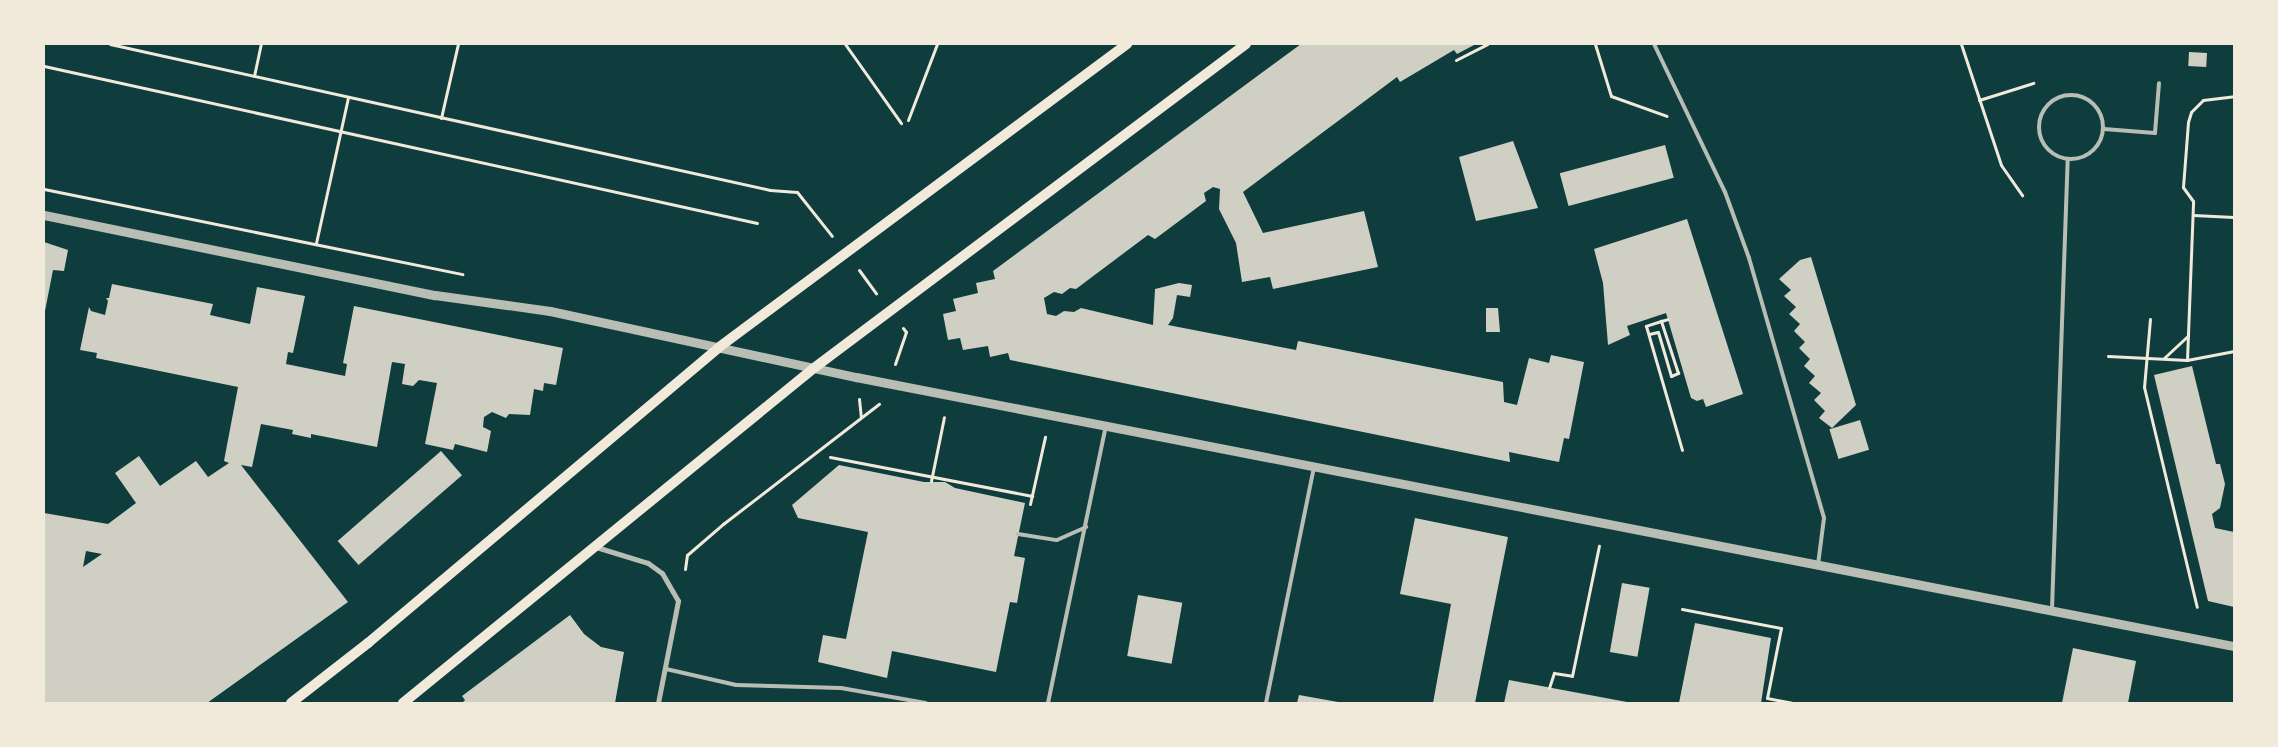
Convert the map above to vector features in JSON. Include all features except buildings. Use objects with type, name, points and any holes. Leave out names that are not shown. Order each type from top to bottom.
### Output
[{"type":"main road","points":[[291,703],[368,643],[718,348],[1127,44]]},
{"type":"main road","points":[[403,703],[814,368],[1246,44]]},
{"type":"street","points":[[44,215],[435,295],[550,311],[814,368],[2234,646]]},
{"type":"street","points":[[596,546],[648,563],[662,573],[678,601],[658,703]]},
{"type":"lane","points":[[1654,44],[1725,192],[1749,258],[1824,518],[1818,565]]},
{"type":"lane","points":[[2104,129],[2154,133],[2159,83]]},
{"type":"lane","points":[[2075,95],[2084,98],[2099,110],[2104,129],[2102,139],[2092,152],[2079,159],[2068,160],[2050,151],[2040,134],[2042,114],[2055,99],[2075,95]]},
{"type":"lane","points":[[2052,611],[2068,160]]},
{"type":"lane","points":[[1048,703],[1106,426]]},
{"type":"lane","points":[[1266,703],[1314,466]]},
{"type":"lane","points":[[1018,534],[1057,540],[1086,527]]},
{"type":"lane","points":[[666,669],[736,685],[841,688],[926,703]]},
{"type":"path","points":[[110,44],[770,190],[797,192],[906,332],[897,356]]},
{"type":"path","points":[[254,76],[261,44]]},
{"type":"path","points":[[441,118],[458,44]]},
{"type":"path","points":[[845,44],[901,123]]},
{"type":"path","points":[[908,120],[937,44]]},
{"type":"path","points":[[1456,60],[1487,44]]},
{"type":"path","points":[[1595,44],[1611,96],[1671,118]]},
{"type":"path","points":[[1960,44],[2001,165],[2022,195]]},
{"type":"path","points":[[44,66],[757,223]]},
{"type":"path","points":[[1979,100],[2033,84]]},
{"type":"path","points":[[2188,360],[2193,201],[2183,187],[2191,112],[2203,100],[2234,96]]},
{"type":"path","points":[[316,243],[348,97]]},
{"type":"path","points":[[44,189],[316,243],[469,276]]},
{"type":"path","points":[[2193,215],[2234,217]]},
{"type":"path","points":[[1668,319],[1646,326],[1682,450]]},
{"type":"path","points":[[2150,319],[2144,387],[2197,607]]},
{"type":"path","points":[[1649,334],[1658,332],[1671,376],[1678,374],[1661,321]]},
{"type":"path","points":[[2164,358],[2188,336]]},
{"type":"path","points":[[2108,356],[2188,360],[2234,351]]},
{"type":"path","points":[[678,601],[687,555],[884,398]]},
{"type":"path","points":[[930,481],[944,417]]},
{"type":"path","points":[[1030,504],[1044,437]]},
{"type":"path","points":[[830,457],[1032,496]]},
{"type":"path","points":[[1550,688],[1554,673],[1572,676],[1599,546]]},
{"type":"path","points":[[1682,609],[1781,628],[1767,698],[1792,703]]}]
